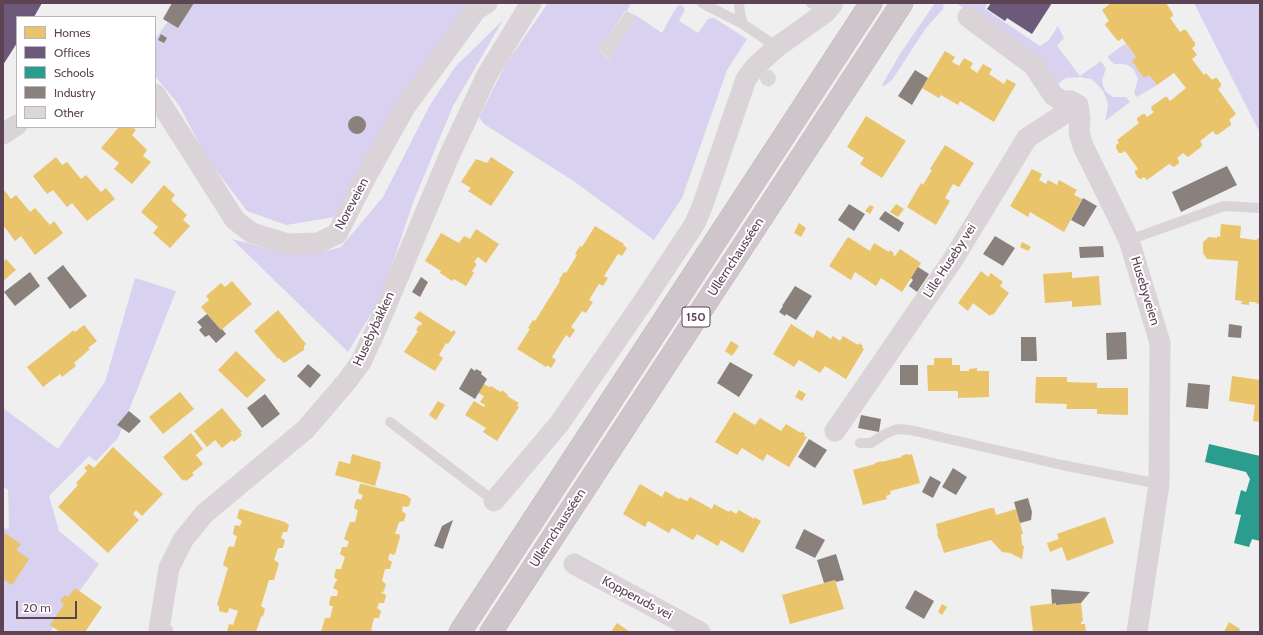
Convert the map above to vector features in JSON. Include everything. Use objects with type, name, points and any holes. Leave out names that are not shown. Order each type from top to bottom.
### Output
[{"type":"highway","name":"Ullernchausséen","points":[[460,632],[871,3]]},
{"type":"highway","name":"Ullernchausséen","points":[[491,632],[902,3]]},
{"type":"street","name":"Noreveien","points":[[156,96],[235,220],[252,233],[288,244],[318,243],[337,234],[368,173],[405,107],[476,10],[487,3]]},
{"type":"street","name":"Husebybakken","points":[[160,631],[169,568],[183,540],[204,514],[306,428],[347,381],[361,362],[450,154],[487,75],[531,3]]},
{"type":"street","points":[[494,501],[559,424],[694,225],[702,207],[746,79],[755,67],[777,46],[823,6]]},
{"type":"street","points":[[968,17],[1032,65],[1053,96],[1062,101],[1071,101],[1078,105]]},
{"type":"street","name":"Husebyveien","points":[[1078,105],[1080,119],[1079,132],[1083,146],[1129,240],[1160,343],[1158,484],[1137,632]]},
{"type":"street","name":"Lille Huseby vei","points":[[835,432],[952,261],[1027,138],[1078,105]]},
{"type":"street","points":[[3,134],[16,126]]},
{"type":"street","name":"Kopperuds vei","points":[[574,564],[700,632]]},
{"type":"lane","points":[[739,3],[743,24]]},
{"type":"lane","points":[[706,4],[743,24],[777,46]]},
{"type":"lane","points":[[1129,240],[1224,206],[1260,208]]},
{"type":"lane","points":[[390,422],[494,501]]},
{"type":"lane","points":[[860,443],[871,443],[885,434],[897,429],[910,430],[1062,465],[1158,484]]},
{"type":"shaded area","points":[[182,3],[477,3],[335,217],[286,225],[247,211],[206,157],[179,105],[156,77],[156,38]]},
{"type":"shaded area","points":[[548,3],[631,3],[607,39],[596,48],[609,59],[637,16],[662,33],[673,13],[680,5],[683,6],[685,10],[679,21],[698,33],[708,19],[714,18],[747,39],[727,70],[682,198],[654,240],[575,182],[484,124],[479,117],[506,64]]},
{"type":"shaded area","points":[[935,3],[944,3],[943,9],[926,28],[892,80],[884,86],[882,85],[900,54]]},
{"type":"shaded area","points":[[956,3],[987,3],[985,9],[1040,46],[1049,40],[1058,26],[1064,38],[1057,46],[1080,76],[1101,61],[1106,69],[1102,80],[1106,92],[1113,97],[1126,97],[1130,102],[1105,121],[1108,107],[1107,100],[1103,91],[1091,79],[1080,77],[1066,78],[1055,86],[995,29]]},
{"type":"shaded area","points":[[1194,3],[1260,3],[1260,133]]},
{"type":"shaded area","points":[[503,20],[453,106],[414,200],[381,297],[348,352],[232,239],[287,254],[319,253],[341,247],[383,197],[430,105],[455,67]]},
{"type":"shaded area","points":[[1126,44],[1136,57],[1132,61],[1143,76],[1146,77],[1149,75],[1157,85],[1137,97],[1134,93],[1138,79],[1134,70],[1128,65],[1114,64],[1108,58],[1108,56]]},
{"type":"shaded area","points":[[135,278],[176,291],[118,438],[96,461],[89,456],[49,496],[59,531],[99,564],[50,632],[3,632],[3,528],[9,529],[8,490],[3,486],[3,408],[58,449],[105,382]]},
{"type":"building: Homes","points":[[1111,3],[1166,3],[1173,14],[1170,18],[1180,32],[1186,30],[1195,43],[1195,46],[1192,48],[1197,55],[1192,59],[1204,75],[1206,73],[1212,80],[1217,78],[1221,84],[1218,89],[1236,114],[1229,120],[1231,125],[1217,135],[1213,131],[1200,141],[1202,144],[1201,147],[1188,157],[1183,153],[1177,158],[1179,163],[1174,167],[1169,164],[1147,180],[1144,177],[1141,179],[1138,178],[1135,171],[1138,169],[1125,151],[1119,153],[1116,148],[1116,145],[1119,143],[1117,140],[1139,123],[1137,118],[1143,114],[1147,117],[1154,112],[1151,109],[1152,106],[1165,97],[1167,97],[1170,101],[1186,88],[1174,73],[1157,85],[1149,75],[1143,77],[1132,61],[1136,57],[1122,38],[1119,41],[1117,40],[1105,25],[1109,21],[1102,10]]},
{"type":"building: Homes","points":[[945,51],[955,57],[952,62],[959,66],[964,58],[973,63],[970,68],[977,73],[983,64],[992,69],[989,74],[1004,84],[1007,79],[1016,84],[994,122],[960,101],[958,105],[941,95],[939,98],[922,88]]},
{"type":"building: Homes","points":[[866,116],[906,141],[882,178],[860,164],[864,158],[847,147]]},
{"type":"building: Homes","points":[[118,128],[133,128],[136,130],[132,135],[147,150],[143,156],[151,162],[132,184],[114,169],[119,163],[101,148]]},
{"type":"building: Homes","points":[[945,145],[974,163],[959,187],[953,184],[945,198],[950,201],[936,225],[907,207],[921,183],[923,185],[932,170],[930,169]]},
{"type":"building: Homes","points":[[56,157],[62,165],[67,162],[81,179],[86,175],[101,192],[106,188],[115,199],[87,221],[72,203],[67,207],[53,190],[47,194],[33,176]]},
{"type":"building: Homes","points":[[491,157],[514,172],[491,206],[468,191],[471,188],[461,182],[476,159],[487,163]]},
{"type":"building: Homes","points":[[1032,169],[1042,174],[1039,180],[1046,184],[1048,180],[1057,185],[1059,180],[1077,190],[1074,195],[1082,199],[1064,232],[1030,212],[1028,217],[1010,206]]},
{"type":"building: Homes","points":[[164,185],[175,195],[171,200],[187,215],[183,220],[190,226],[170,248],[153,233],[158,227],[141,212]]},
{"type":"building: Homes","points":[[5,191],[11,199],[16,195],[30,212],[35,208],[50,225],[54,221],[63,233],[35,255],[21,236],[15,241],[3,225],[3,192]]},
{"type":"building: Homes","points":[[896,204],[904,209],[898,217],[890,212]]},
{"type":"building: Homes","points":[[870,205],[874,207],[870,214],[865,211]]},
{"type":"building: Homes","points":[[799,223],[806,228],[801,237],[794,233]]},
{"type":"building: Homes","points":[[1221,224],[1241,226],[1240,238],[1256,240],[1260,237],[1260,305],[1254,302],[1249,302],[1249,305],[1241,304],[1242,301],[1235,300],[1238,261],[1207,259],[1203,253],[1203,242],[1209,237],[1220,237]]},
{"type":"building: Homes","points":[[595,226],[624,244],[623,245],[627,248],[622,256],[618,254],[604,276],[608,278],[603,286],[599,284],[589,300],[593,302],[586,313],[582,311],[571,327],[575,330],[570,338],[566,335],[552,357],[556,360],[551,368],[547,365],[546,367],[517,349],[530,329],[528,328],[533,320],[535,321],[564,272],[566,273],[577,255],[575,254],[580,246],[582,247]]},
{"type":"building: Homes","points":[[476,229],[499,244],[486,263],[478,257],[474,262],[477,264],[472,271],[474,273],[466,286],[454,279],[452,281],[440,273],[441,271],[425,261],[441,233],[459,243],[464,236],[470,239]]},
{"type":"building: Homes","points":[[848,237],[870,251],[874,243],[889,252],[890,250],[895,256],[900,249],[921,263],[902,292],[881,278],[876,286],[855,272],[851,280],[829,266]]},
{"type":"building: Homes","points":[[1022,242],[1031,247],[1028,251],[1020,247]]},
{"type":"building: Homes","points":[[6,259],[16,270],[3,281],[3,262]]},
{"type":"building: Homes","points":[[981,271],[988,277],[991,273],[1003,282],[1000,286],[1009,293],[993,315],[992,314],[990,316],[973,303],[968,311],[958,303]]},
{"type":"building: Homes","points":[[1072,272],[1072,278],[1099,276],[1101,305],[1072,307],[1072,301],[1045,303],[1043,274]]},
{"type":"building: Homes","points":[[232,281],[252,304],[221,330],[201,307],[209,300],[206,296],[221,283],[225,287]]},
{"type":"building: Homes","points":[[278,310],[306,344],[304,346],[304,350],[284,363],[279,358],[278,359],[254,331]]},
{"type":"building: Homes","points":[[419,311],[452,332],[453,330],[456,332],[448,344],[446,343],[439,355],[443,358],[435,371],[404,352],[418,331],[416,330],[419,325],[421,326],[422,323],[414,318]]},
{"type":"building: Homes","points":[[791,324],[813,338],[817,330],[831,339],[833,336],[840,341],[843,336],[858,345],[859,343],[863,346],[862,348],[864,349],[846,379],[825,366],[820,373],[799,360],[794,367],[773,354]]},
{"type":"building: Homes","points":[[84,325],[97,341],[74,363],[76,366],[62,377],[60,374],[43,387],[27,367],[74,330],[75,332]]},
{"type":"building: Homes","points":[[731,341],[739,346],[732,356],[725,351]]},
{"type":"building: Homes","points":[[236,351],[266,380],[247,398],[218,370]]},
{"type":"building: Homes","points":[[934,358],[952,358],[952,365],[960,365],[960,371],[969,371],[969,369],[977,368],[977,371],[989,371],[989,397],[958,398],[958,391],[928,391],[927,365],[934,365]]},
{"type":"building: Homes","points":[[1232,376],[1260,380],[1260,422],[1253,421],[1255,405],[1229,401]]},
{"type":"building: Homes","points":[[1036,377],[1067,377],[1067,382],[1097,383],[1097,388],[1128,388],[1128,415],[1097,414],[1097,409],[1066,409],[1067,404],[1035,403]]},
{"type":"building: Homes","points":[[484,384],[501,392],[502,390],[508,395],[507,396],[519,403],[517,405],[519,407],[497,441],[483,432],[486,428],[465,415],[474,401],[484,407],[485,405],[480,402],[484,396],[478,393]]},
{"type":"building: Homes","points":[[799,390],[806,394],[802,401],[795,397]]},
{"type":"building: Homes","points":[[180,392],[194,409],[163,434],[149,417]]},
{"type":"building: Homes","points":[[438,401],[445,405],[436,420],[429,415]]},
{"type":"building: Homes","points":[[222,408],[242,432],[240,433],[242,435],[234,442],[232,440],[222,448],[215,440],[207,447],[194,431]]},
{"type":"building: Homes","points":[[734,412],[755,425],[760,418],[781,431],[786,424],[805,434],[804,436],[807,437],[789,467],[767,454],[763,461],[742,448],[737,455],[715,442]]},
{"type":"building: Homes","points":[[191,433],[203,449],[196,455],[203,464],[192,473],[194,475],[186,481],[184,479],[183,481],[163,457]]},
{"type":"building: Homes","points":[[113,447],[163,494],[142,516],[136,510],[133,514],[139,520],[108,553],[58,507],[78,485],[76,483],[87,471],[84,468],[89,464],[94,468]]},
{"type":"building: Homes","points":[[352,454],[381,462],[375,486],[335,475],[339,461],[350,464]]},
{"type":"building: Homes","points":[[912,454],[920,483],[890,491],[891,494],[886,496],[887,499],[863,505],[853,470],[881,461],[902,457],[901,456]]},
{"type":"building: Homes","points":[[360,484],[406,495],[411,499],[409,506],[403,506],[402,511],[406,514],[404,521],[399,522],[395,534],[399,534],[400,537],[395,554],[393,555],[390,553],[388,559],[392,562],[390,569],[385,569],[382,581],[386,584],[384,591],[381,593],[385,594],[386,596],[384,603],[379,603],[377,608],[381,611],[379,618],[374,618],[371,630],[376,632],[321,632],[325,618],[330,618],[333,606],[330,606],[329,603],[331,596],[337,596],[338,591],[333,588],[338,580],[334,577],[336,569],[341,569],[345,557],[340,554],[342,547],[347,547],[349,542],[344,539],[350,522],[355,522],[358,510],[354,507],[356,500],[361,500],[363,495],[358,492]]},
{"type":"building: Homes","points":[[640,484],[662,497],[665,491],[679,499],[680,498],[687,501],[690,497],[712,509],[714,504],[736,514],[739,510],[754,519],[754,517],[761,521],[743,553],[721,540],[718,546],[697,534],[693,540],[672,528],[669,533],[648,521],[645,527],[623,514]]},
{"type":"building: Homes","points":[[994,508],[996,515],[1016,509],[1023,534],[1021,534],[1022,545],[1024,546],[1022,559],[1010,553],[1002,552],[991,540],[944,553],[937,534],[936,524]]},
{"type":"building: Homes","points":[[241,509],[285,522],[289,525],[287,532],[283,532],[281,538],[285,540],[283,548],[278,548],[274,560],[279,563],[274,580],[269,580],[261,606],[265,609],[256,632],[227,632],[229,624],[233,625],[238,611],[229,608],[228,612],[226,613],[219,611],[219,606],[217,605],[228,568],[223,565],[228,548],[230,546],[234,547],[237,536],[233,533],[235,525],[240,526],[242,521],[237,518],[239,510]]},
{"type":"building: Homes","points":[[1105,517],[1114,543],[1067,561],[1062,547],[1050,552],[1047,543],[1059,539],[1057,534]]},
{"type":"building: Homes","points":[[3,532],[21,544],[16,550],[29,559],[12,585],[3,579]]},
{"type":"building: Homes","points":[[835,580],[844,609],[790,624],[782,595]]},
{"type":"building: Homes","points":[[75,588],[102,607],[85,632],[60,632],[50,625],[64,604],[60,601],[65,595],[68,597]]},
{"type":"building: Homes","points":[[1056,603],[1056,605],[1081,603],[1083,621],[1081,624],[1085,624],[1086,632],[1033,632],[1030,606]]},
{"type":"building: Homes","points":[[942,604],[947,607],[942,615],[938,612]]},
{"type":"building: Homes","points":[[1229,622],[1240,629],[1239,632],[1224,632]]},
{"type":"building: Homes","points":[[617,623],[630,632],[611,632]]},
{"type":"building: Offices","points":[[3,3],[42,3],[35,16],[16,16],[16,45],[3,65]]},
{"type":"building: Offices","points":[[991,3],[1052,3],[1032,34],[1007,18],[1005,21],[987,9]]},
{"type":"building: Schools","points":[[1209,444],[1260,456],[1260,541],[1252,539],[1249,547],[1234,543],[1241,515],[1235,514],[1241,490],[1246,492],[1250,479],[1246,472],[1205,462]]},
{"type":"building: Industry","points":[[172,3],[194,3],[178,28],[163,19]]},
{"type":"building: Industry","points":[[161,34],[167,38],[164,43],[158,40]]},
{"type":"building: Industry","points":[[915,70],[928,78],[912,105],[898,96]]},
{"type":"building: Industry","points":[[357,116],[363,119],[366,125],[363,131],[357,134],[351,131],[348,125],[351,119]]},
{"type":"building: Industry","points":[[1227,166],[1237,185],[1181,212],[1172,192]]},
{"type":"building: Industry","points":[[1083,198],[1097,206],[1084,227],[1071,220]]},
{"type":"building: Industry","points":[[849,204],[865,214],[854,231],[838,220]]},
{"type":"building: Industry","points":[[885,211],[904,223],[899,232],[879,219]]},
{"type":"building: Industry","points":[[995,236],[1015,248],[1003,266],[983,254]]},
{"type":"building: Industry","points":[[1103,246],[1104,257],[1080,258],[1079,247]]},
{"type":"building: Industry","points":[[63,265],[87,296],[70,309],[47,278]]},
{"type":"building: Industry","points":[[918,267],[929,274],[917,292],[909,286],[913,280],[911,278]]},
{"type":"building: Industry","points":[[30,272],[40,286],[15,306],[4,292]]},
{"type":"building: Industry","points":[[421,277],[428,282],[420,297],[412,292]]},
{"type":"building: Industry","points":[[795,286],[812,296],[796,320],[779,312]]},
{"type":"building: Industry","points":[[207,314],[226,334],[216,343],[209,335],[205,337],[199,330],[202,327],[197,322]]},
{"type":"building: Industry","points":[[1229,324],[1242,326],[1241,338],[1228,337]]},
{"type":"building: Industry","points":[[1126,332],[1127,359],[1107,360],[1106,333]]},
{"type":"building: Industry","points":[[1021,337],[1036,337],[1037,361],[1021,361]]},
{"type":"building: Industry","points":[[730,362],[753,375],[739,397],[717,383]]},
{"type":"building: Industry","points":[[308,364],[321,375],[310,388],[297,376]]},
{"type":"building: Industry","points":[[900,365],[918,365],[918,385],[900,385]]},
{"type":"building: Industry","points":[[471,368],[475,371],[476,369],[482,372],[481,374],[487,379],[475,399],[459,389]]},
{"type":"building: Industry","points":[[1188,383],[1210,385],[1208,409],[1186,407]]},
{"type":"building: Industry","points":[[265,394],[280,414],[262,428],[247,408]]},
{"type":"building: Industry","points":[[129,411],[141,421],[129,433],[117,425]]},
{"type":"building: Industry","points":[[861,415],[881,419],[879,432],[858,428]]},
{"type":"building: Industry","points":[[809,439],[827,450],[815,468],[798,457]]},
{"type":"building: Industry","points":[[953,468],[967,477],[956,495],[942,487]]},
{"type":"building: Industry","points":[[930,476],[941,482],[933,498],[922,492]]},
{"type":"building: Industry","points":[[1028,498],[1032,512],[1031,520],[1020,523],[1014,502]]},
{"type":"building: Industry","points":[[453,520],[443,549],[434,546],[442,526]]},
{"type":"building: Industry","points":[[804,529],[825,540],[815,558],[795,548]]},
{"type":"building: Industry","points":[[836,554],[844,580],[836,582],[835,580],[824,583],[817,560]]},
{"type":"building: Industry","points":[[1051,589],[1090,592],[1081,603],[1056,605],[1056,603],[1052,604]]},
{"type":"building: Industry","points":[[915,590],[934,601],[924,619],[905,608]]},
{"type":"building: Other","points":[[626,11],[637,16],[610,59],[596,48],[599,43],[607,39]]},
{"type":"building: Other","points":[[771,70],[776,76],[775,83],[769,87],[762,84],[759,77],[763,71]]}]
